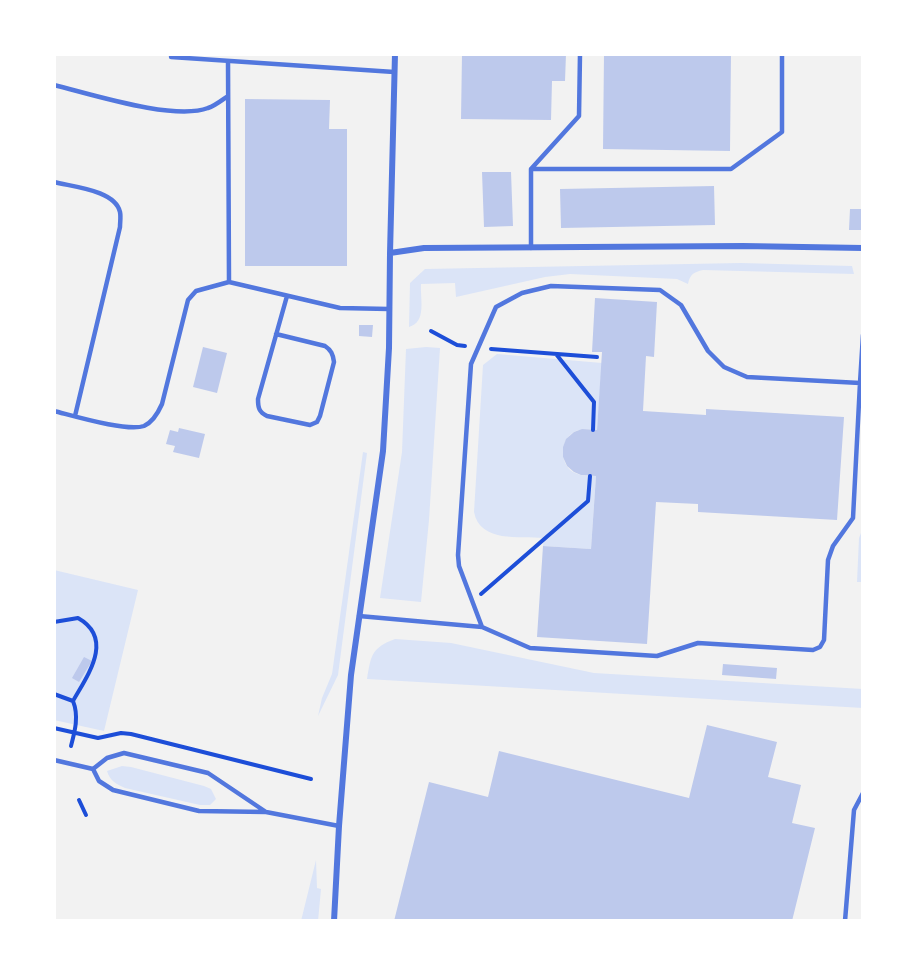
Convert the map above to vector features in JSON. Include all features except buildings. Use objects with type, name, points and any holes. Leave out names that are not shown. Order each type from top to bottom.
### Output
[{"type":"street","points":[[334,921],[351,675],[383,452],[389,348],[395,54]]},
{"type":"street","points":[[390,253],[424,248],[743,246],[863,249]]},
{"type":"lane","points":[[531,248],[531,169],[579,116],[580,54]]},
{"type":"lane","points":[[531,169],[731,169],[782,132],[782,54]]},
{"type":"lane","points":[[171,57],[394,72]]},
{"type":"lane","points":[[228,61],[229,282]]},
{"type":"lane","points":[[54,85],[153,109],[187,113],[210,108],[228,96]]},
{"type":"lane","points":[[54,182],[104,194],[115,201],[121,213],[120,227],[75,416]]},
{"type":"lane","points":[[54,411],[130,428],[144,425],[155,417],[162,405],[188,300],[196,291],[229,282],[340,309],[389,309]]},
{"type":"lane","points":[[482,627],[459,566],[458,555],[471,364],[496,308],[522,293],[551,286],[660,290],[681,304],[708,351],[724,367],[747,377],[860,383]]},
{"type":"lane","points":[[276,334],[325,346],[333,355],[334,362],[320,416],[317,422],[310,425],[267,416],[261,413],[258,407],[276,334],[287,296]]},
{"type":"lane","points":[[359,616],[482,627],[530,648],[657,656],[698,642],[813,650],[820,647],[824,640],[828,560],[832,546],[853,518],[863,335]]},
{"type":"lane","points":[[93,769],[107,758],[124,753],[208,773],[266,812]]},
{"type":"lane","points":[[54,760],[93,769]]},
{"type":"lane","points":[[93,769],[99,781],[113,790],[199,811],[266,812],[339,826]]},
{"type":"lane","points":[[845,921],[854,810],[863,794]]},
{"type":"path","points":[[431,331],[457,345],[597,357]]},
{"type":"path","points":[[556,354],[594,402],[593,430]]},
{"type":"path","points":[[472,602],[588,501],[590,476]]},
{"type":"path","points":[[54,622],[78,618],[91,629],[95,638],[95,657],[92,667],[73,701],[77,717],[71,746]]},
{"type":"path","points":[[54,694],[73,701]]},
{"type":"path","points":[[54,728],[98,738],[121,733],[131,734],[311,778]]},
{"type":"path","points":[[79,800],[86,815]]},
{"type":"shaded area","points":[[741,263],[852,266],[854,274],[703,270],[693,274],[688,284],[677,279],[570,274],[545,277],[456,297],[455,283],[421,284],[420,315],[415,324],[409,327],[410,283],[425,269]]},
{"type":"shaded area","points":[[440,348],[429,520],[421,602],[380,598],[402,452],[406,349]]},
{"type":"shaded area","points":[[497,354],[602,363],[597,430],[574,432],[566,440],[563,452],[565,463],[573,472],[596,476],[591,549],[543,546],[544,538],[502,536],[484,529],[478,522],[474,512],[483,365]]},
{"type":"shaded area","points":[[363,452],[367,453],[338,675],[318,716],[322,698],[332,674]]},
{"type":"shaded area","points":[[863,528],[863,582],[857,582],[859,538]]},
{"type":"shaded area","points":[[54,570],[138,590],[104,731],[54,720]]},
{"type":"shaded area","points":[[395,639],[451,643],[594,673],[863,689],[863,708],[367,679],[373,654],[381,646]]},
{"type":"shaded area","points":[[122,766],[204,786],[211,789],[216,799],[210,805],[200,805],[125,788],[114,782],[107,771]]},
{"type":"shaded area","points":[[316,860],[317,888],[321,889],[318,921],[301,921]]}]
